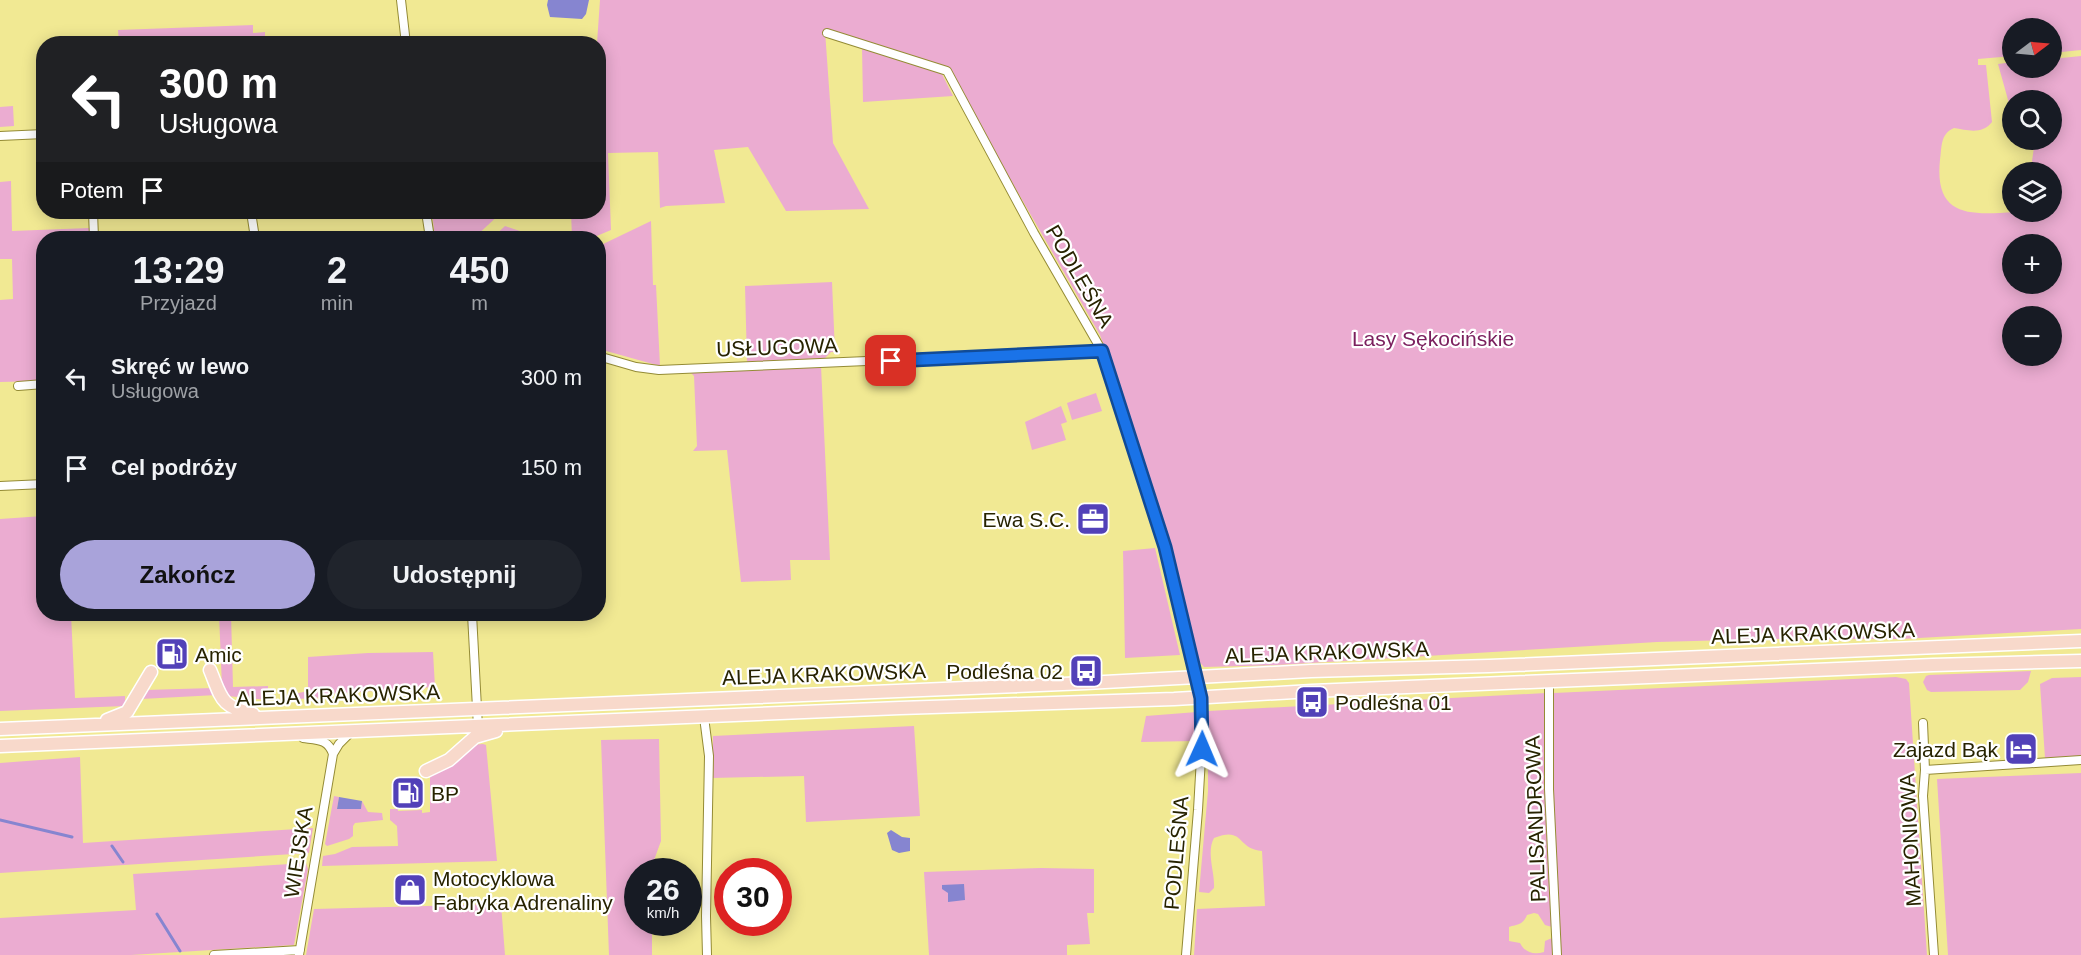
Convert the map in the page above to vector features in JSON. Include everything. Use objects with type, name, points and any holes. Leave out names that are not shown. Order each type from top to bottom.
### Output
[{"type":"main road","name":"ALEJA KRAKOWSKA","points":[[0,729],[1086,683],[1195,676],[2081,641]]},
{"type":"main road","name":"ALEJA KRAKOWSKA","points":[[0,747],[1201,698],[1312,691],[1933,665],[2081,661]]},
{"type":"main road","points":[[210,670],[226,704],[234,709],[269,717]]},
{"type":"main road","points":[[90,725],[126,712],[151,672]]},
{"type":"main road","points":[[426,771],[449,760],[475,737],[517,725]]},
{"type":"street","points":[[401,0],[405,36]]},
{"type":"street","name":"PODLEŚNA","points":[[827,33],[947,71],[1023,213],[1102,351],[1165,547],[1201,698],[1202,749],[1186,955]]},
{"type":"street","points":[[0,136],[36,134]]},
{"type":"street","name":"USŁUGOWA","points":[[606,358],[636,367],[659,370],[1102,351]]},
{"type":"street","points":[[18,386],[36,385]]},
{"type":"street","points":[[0,486],[36,484]]},
{"type":"street","points":[[472,621],[478,727]]},
{"type":"street","name":"PALISANDROWA","points":[[1549,682],[1549,789],[1556,896],[1557,955]]},
{"type":"street","points":[[704,717],[709,756],[707,955]]},
{"type":"street","name":"MAHONIOWA","points":[[1923,723],[1925,770],[1923,796],[1934,955]]},
{"type":"street","name":"WIEJSKA","points":[[299,952],[333,754],[351,732]]},
{"type":"street","points":[[281,735],[324,741],[331,747],[333,754]]},
{"type":"street","points":[[1925,770],[2081,760]]},
{"type":"street","points":[[214,955],[299,952]]},
{"type":"green space","name":"Lasy Sękocińskie","points":[[600,0],[2081,0],[2081,50],[2062,52],[2062,18],[2002,18],[2002,57],[1978,59],[1978,65],[1986,65],[1992,122],[1984,129],[1954,128],[1946,134],[1940,160],[1940,179],[1943,193],[1949,203],[1959,209],[1970,212],[2002,213],[2002,222],[2062,222],[2062,162],[2032,161],[2034,150],[2062,150],[2062,90],[2005,90],[1998,64],[2002,63],[2002,78],[2062,78],[2062,58],[2081,56],[2081,629],[1901,639],[1657,642],[1277,665],[1204,667],[1196,658],[1151,482],[1100,335],[987,139],[951,70],[825,31],[833,143],[869,209],[786,211],[748,147],[714,150],[725,203],[660,208],[658,152],[608,153],[611,230],[572,231],[571,219],[606,219],[606,36],[597,36]]},
{"type":"green space","points":[[253,25],[253,33],[265,32],[265,36],[118,36],[118,30]]},
{"type":"green space","points":[[862,47],[941,72],[953,96],[863,102]]},
{"type":"green space","points":[[13,106],[14,126],[0,127],[0,107]]},
{"type":"green space","points":[[11,181],[12,231],[89,228],[89,231],[36,231],[36,381],[0,382],[0,300],[13,299],[12,259],[0,259],[0,182]]},
{"type":"green space","points":[[433,219],[494,219],[482,231],[434,231]]},
{"type":"green space","points":[[651,221],[653,285],[656,285],[660,366],[606,351],[606,243]]},
{"type":"green space","points":[[505,226],[520,231],[500,231]]},
{"type":"green space","points":[[832,282],[835,352],[831,352],[825,358],[747,362],[745,286]]},
{"type":"green space","points":[[821,366],[830,560],[790,560],[791,580],[741,582],[727,450],[693,451],[697,446],[694,376],[690,372]]},
{"type":"green space","points":[[1096,393],[1102,411],[1072,420],[1067,403]]},
{"type":"green space","points":[[1061,406],[1067,422],[1061,424],[1066,440],[1032,450],[1025,422]]},
{"type":"green space","points":[[36,516],[36,621],[71,621],[75,698],[125,696],[125,706],[0,711],[0,519]]},
{"type":"green space","points":[[1155,548],[1180,655],[1125,658],[1123,551]]},
{"type":"green space","points":[[219,621],[231,621],[233,687],[268,686],[268,700],[227,696],[222,687]]},
{"type":"green space","points":[[433,652],[435,687],[329,694],[327,697],[299,699],[294,694],[308,691],[308,657]]},
{"type":"green space","points":[[2031,671],[2028,682],[2020,690],[1931,692],[1927,690],[1923,682],[1929,675]]},
{"type":"green space","points":[[1896,677],[1906,679],[1909,683],[1927,955],[1561,955],[1552,795],[1554,693]]},
{"type":"green space","points":[[2081,677],[2081,757],[2045,758],[2040,684],[2052,678]]},
{"type":"green space","points":[[213,688],[217,695],[141,699],[145,690]]},
{"type":"green space","points":[[1546,693],[1552,927],[1545,925],[1538,914],[1527,915],[1518,925],[1509,927],[1509,941],[1520,943],[1527,951],[1537,953],[1544,952],[1545,941],[1552,938],[1553,955],[1194,955],[1197,909],[1265,906],[1262,851],[1248,846],[1236,836],[1224,835],[1214,838],[1211,856],[1214,888],[1209,893],[1199,892],[1208,791],[1208,711]]},
{"type":"green space","points":[[1197,712],[1195,741],[1141,742],[1146,716]]},
{"type":"green space","points":[[914,726],[920,816],[806,822],[804,776],[712,778],[713,736]]},
{"type":"green space","points":[[659,739],[661,841],[655,858],[624,858],[624,936],[652,936],[652,955],[609,955],[601,740]]},
{"type":"green space","points":[[470,745],[486,745],[497,861],[322,866],[323,856],[352,847],[398,846],[397,826],[390,820],[390,809],[430,812],[431,774],[448,766]]},
{"type":"green space","points":[[80,757],[83,843],[313,828],[309,853],[0,873],[0,763]]},
{"type":"green space","points":[[2081,773],[2081,955],[1948,955],[1937,779]]},
{"type":"green space","points":[[334,796],[339,797],[337,809],[361,809],[362,801],[368,812],[382,813],[383,820],[355,823],[353,836],[327,846],[325,844]]},
{"type":"green space","points":[[306,863],[308,869],[294,945],[131,955],[0,955],[0,918],[136,910],[133,874]]},
{"type":"green space","points":[[1041,868],[1094,869],[1094,913],[1087,913],[1090,944],[1067,945],[1067,955],[929,955],[924,872]]},
{"type":"green space","points":[[501,904],[505,955],[306,955],[314,909]]},
{"type":"shaded area","points":[[548,0],[589,0],[586,14],[582,19],[550,17]]},
{"type":"shaded area","points":[[339,797],[362,801],[361,809],[337,809]]},
{"type":"shaded area","points":[[891,830],[902,837],[910,838],[910,851],[899,853],[892,850],[887,833]]},
{"type":"shaded area","points":[[964,884],[965,900],[948,902],[948,893],[942,889],[942,885]]},
{"type":"waterway","points":[[0,820],[72,837]]},
{"type":"waterway","points":[[112,846],[123,862]]},
{"type":"waterway","points":[[157,914],[180,951]]},
{"type":"place","name":"Ewa S.C.","points":[[1093,519]]},
{"type":"place","name":"Amic","points":[[172,654]]},
{"type":"place","name":"Podleśna 02","points":[[1086,671]]},
{"type":"place","name":"Podleśna 01","points":[[1312,702]]},
{"type":"place","name":"Zajazd Bąk","points":[[2021,749]]},
{"type":"place","name":"BP","points":[[408,793]]},
{"type":"place","name":"Motocyklowa Fabryka Adrenaliny","points":[[410,890]]},
{"type":"route","points":[[891,361],[1102,351],[1165,547],[1201,698],[1202,749]]}]
